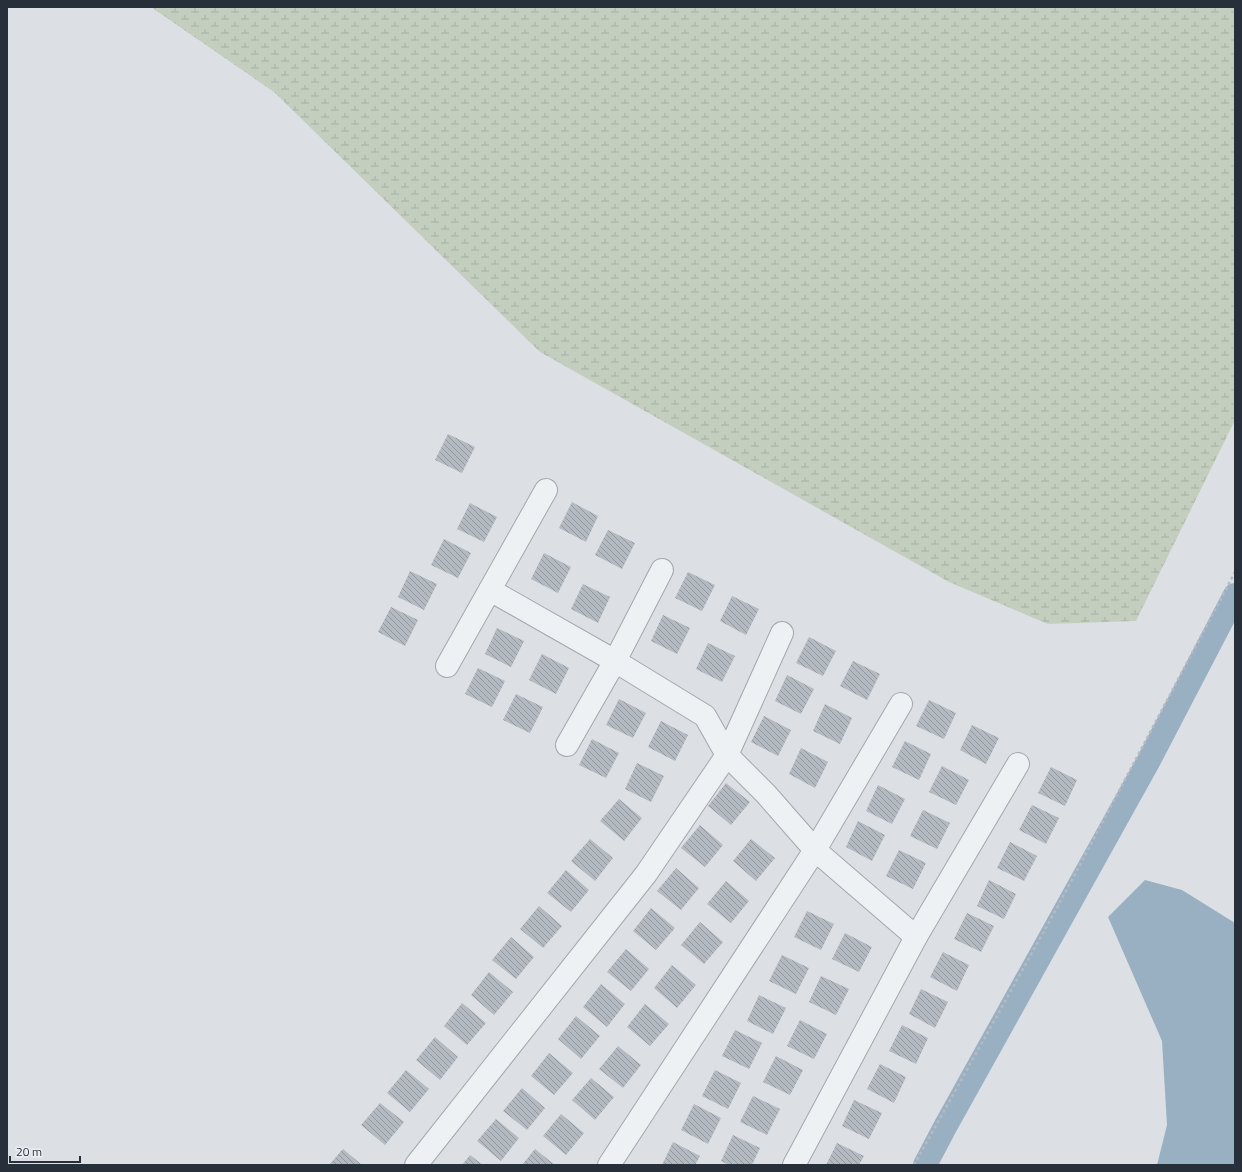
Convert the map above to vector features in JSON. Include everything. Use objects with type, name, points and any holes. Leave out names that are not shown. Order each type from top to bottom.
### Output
[{"type":"street","points":[[447,666],[546,490]]},
{"type":"street","points":[[567,745],[615,661],[662,570]]},
{"type":"street","points":[[490,590],[615,661],[705,716],[727,755],[766,794],[815,850],[916,937]]},
{"type":"street","points":[[416,1165],[646,874],[727,755],[782,633]]},
{"type":"street","points":[[609,1165],[815,850],[901,704]]},
{"type":"street","points":[[794,1165],[916,937],[1018,764]]},
{"type":"path","points":[[914,1165],[1058,906],[1235,572]]},
{"type":"green space","points":[[151,7],[1235,7],[1235,420],[1136,621],[1048,624],[949,582],[540,352],[274,92]]},
{"type":"water","points":[[1145,880],[1182,890],[1235,923],[1235,1165],[1157,1165],[1167,1125],[1162,1041],[1108,917]]},
{"type":"building","points":[[448,434],[475,447],[462,473],[435,460]]},
{"type":"building","points":[[572,502],[598,516],[586,542],[559,528]]},
{"type":"building","points":[[470,503],[497,517],[484,542],[457,529]]},
{"type":"building","points":[[608,530],[635,543],[622,569],[595,555]]},
{"type":"building","points":[[444,539],[471,553],[458,578],[431,565]]},
{"type":"building","points":[[544,553],[571,567],[558,593],[531,579]]},
{"type":"building","points":[[410,571],[437,584],[424,610],[398,597]]},
{"type":"building","points":[[688,572],[715,585],[702,611],[675,598]]},
{"type":"building","points":[[583,584],[610,597],[598,623],[571,609]]},
{"type":"building","points":[[732,596],[759,609],[746,635],[720,621]]},
{"type":"building","points":[[391,607],[418,620],[405,646],[378,632]]},
{"type":"building","points":[[663,615],[690,628],[677,654],[651,641]]},
{"type":"building","points":[[497,628],[524,641],[511,667],[485,654]]},
{"type":"building","points":[[809,637],[836,651],[823,676],[796,663]]},
{"type":"building","points":[[708,643],[735,656],[722,682],[696,669]]},
{"type":"building","points":[[542,654],[569,668],[556,694],[529,680]]},
{"type":"building","points":[[853,661],[880,674],[867,700],[840,686]]},
{"type":"building","points":[[478,668],[505,681],[492,707],[465,694]]},
{"type":"building","points":[[787,675],[814,689],[801,714],[775,701]]},
{"type":"building","points":[[516,694],[543,707],[530,733],[503,720]]},
{"type":"building","points":[[619,699],[646,713],[633,738],[606,725]]},
{"type":"building","points":[[929,700],[956,713],[944,739],[916,726]]},
{"type":"building","points":[[825,704],[852,718],[840,744],[813,731]]},
{"type":"building","points":[[764,716],[791,730],[778,756],[751,742]]},
{"type":"building","points":[[661,721],[688,735],[675,761],[648,747]]},
{"type":"building","points":[[972,725],[999,738],[986,764],[960,750]]},
{"type":"building","points":[[592,739],[619,753],[606,778],[579,765]]},
{"type":"building","points":[[905,741],[931,754],[919,780],[892,767]]},
{"type":"building","points":[[801,748],[828,762],[815,788],[789,774]]},
{"type":"building","points":[[637,763],[664,776],[651,802],[625,789]]},
{"type":"building","points":[[942,766],[969,780],[956,805],[929,792]]},
{"type":"building","points":[[1051,767],[1077,780],[1065,806],[1038,793]]},
{"type":"building","points":[[726,783],[750,802],[731,825],[708,806]]},
{"type":"building","points":[[878,785],[905,799],[892,824],[866,811]]},
{"type":"building","points":[[619,799],[642,818],[624,841],[600,821]]},
{"type":"building","points":[[1032,805],[1059,818],[1046,844],[1019,830]]},
{"type":"building","points":[[923,810],[950,823],[937,849],[910,836]]},
{"type":"building","points":[[858,821],[885,835],[872,861],[846,847]]},
{"type":"building","points":[[700,825],[723,845],[705,867],[681,848]]},
{"type":"building","points":[[590,839],[613,858],[595,881],[571,861]]},
{"type":"building","points":[[751,839],[775,858],[756,881],[733,861]]},
{"type":"building","points":[[1010,842],[1037,856],[1024,881],[997,868]]},
{"type":"building","points":[[899,850],[926,863],[913,889],[886,876]]},
{"type":"building","points":[[676,868],[699,888],[681,910],[657,891]]},
{"type":"building","points":[[566,870],[589,890],[571,912],[547,893]]},
{"type":"building","points":[[989,880],[1016,894],[1004,919],[977,906]]},
{"type":"building","points":[[726,881],[749,901],[731,923],[707,904]]},
{"type":"building","points":[[539,906],[562,926],[543,948],[520,929]]},
{"type":"building","points":[[651,908],[675,928],[656,950],[633,931]]},
{"type":"building","points":[[807,911],[834,924],[821,950],[794,937]]},
{"type":"building","points":[[967,913],[994,926],[981,952],[954,939]]},
{"type":"building","points":[[700,922],[723,942],[704,964],[681,945]]},
{"type":"building","points":[[845,933],[872,947],[859,972],[832,959]]},
{"type":"building","points":[[511,937],[534,957],[516,979],[492,960]]},
{"type":"building","points":[[626,949],[649,969],[631,991],[607,972]]},
{"type":"building","points":[[943,952],[969,965],[957,991],[930,977]]},
{"type":"building","points":[[782,955],[809,968],[796,994],[769,981]]},
{"type":"building","points":[[672,965],[696,985],[677,1008],[654,988]]},
{"type":"building","points":[[489,972],[513,992],[494,1015],[471,995]]},
{"type":"building","points":[[821,976],[849,989],[836,1015],[809,1002]]},
{"type":"building","points":[[601,984],[625,1004],[607,1027],[583,1007]]},
{"type":"building","points":[[921,989],[948,1002],[935,1028],[909,1014]]},
{"type":"building","points":[[759,995],[786,1008],[773,1034],[747,1021]]},
{"type":"building","points":[[462,1003],[486,1023],[467,1045],[444,1026]]},
{"type":"building","points":[[645,1004],[669,1024],[650,1046],[627,1027]]},
{"type":"building","points":[[576,1016],[600,1036],[581,1059],[558,1039]]},
{"type":"building","points":[[800,1020],[827,1034],[814,1059],[787,1046]]},
{"type":"building","points":[[902,1025],[928,1038],[916,1064],[889,1051]]},
{"type":"building","points":[[735,1030],[762,1043],[749,1069],[722,1056]]},
{"type":"building","points":[[435,1037],[458,1057],[440,1080],[416,1060]]},
{"type":"building","points":[[618,1046],[641,1065],[623,1088],[599,1069]]},
{"type":"building","points":[[549,1053],[573,1073],[554,1095],[531,1076]]},
{"type":"building","points":[[776,1056],[803,1070],[790,1095],[763,1082]]},
{"type":"building","points":[[880,1064],[906,1077],[894,1103],[867,1089]]},
{"type":"building","points":[[406,1070],[429,1089],[410,1112],[387,1093]]},
{"type":"building","points":[[715,1070],[741,1083],[728,1109],[702,1096]]},
{"type":"building","points":[[591,1078],[614,1097],[595,1120],[572,1100]]},
{"type":"building","points":[[522,1088],[545,1108],[527,1130],[503,1111]]},
{"type":"building","points":[[753,1096],[780,1109],[767,1135],[740,1122]]},
{"type":"building","points":[[854,1100],[882,1113],[869,1139],[842,1126]]},
{"type":"building","points":[[380,1103],[404,1122],[385,1145],[361,1125]]},
{"type":"building","points":[[694,1104],[721,1118],[708,1144],[681,1130]]},
{"type":"building","points":[[561,1114],[584,1133],[566,1155],[543,1136]]},
{"type":"building","points":[[496,1119],[519,1138],[501,1161],[477,1141]]},
{"type":"building","points":[[733,1135],[760,1148],[752,1165],[729,1165],[721,1161]]},
{"type":"building","points":[[673,1142],[700,1156],[695,1165],[662,1165]]},
{"type":"building","points":[[837,1143],[864,1156],[859,1165],[826,1165]]},
{"type":"building","points":[[343,1149],[362,1165],[329,1165]]},
{"type":"building","points":[[535,1149],[555,1165],[522,1165]]},
{"type":"building","points":[[470,1155],[483,1165],[462,1165]]},
{"type":"waterway","points":[[925,1165],[1148,762],[1235,595]]}]
